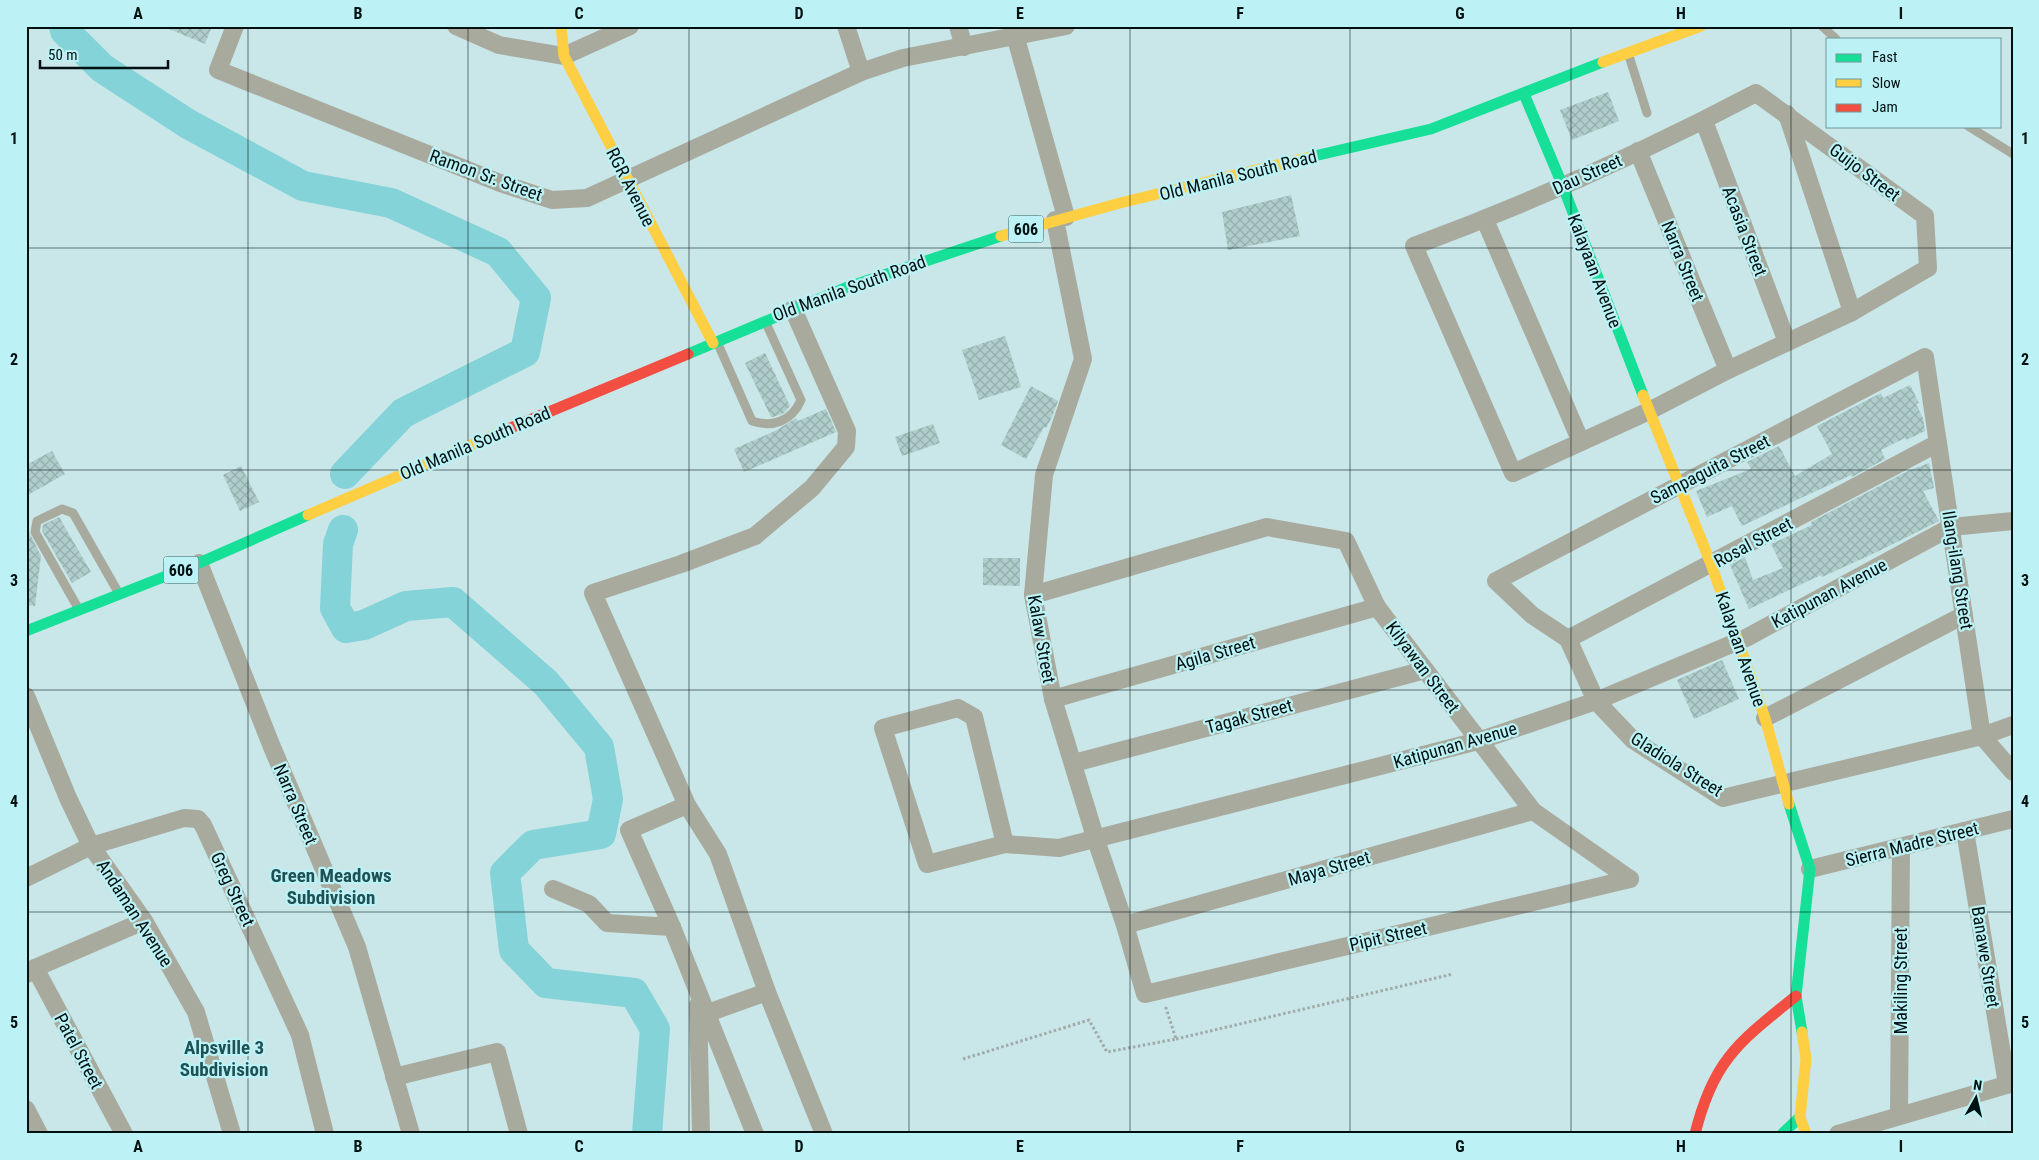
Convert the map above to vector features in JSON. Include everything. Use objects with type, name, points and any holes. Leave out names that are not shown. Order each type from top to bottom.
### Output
[{"type":"main road","name":"RGR Avenue","points":[[561,26],[564,56],[627,180],[715,342]]},
{"type":"main road","name":"Old Manila South Road","points":[[26,631],[199,563],[370,487],[764,320],[919,261],[1061,219],[1259,169],[1415,133],[1524,94],[1627,51],[1701,26]]},
{"type":"main road","name":"Kalayaan Avenue","points":[[1524,94],[1562,184],[1678,485],[1711,564],[1765,718],[1782,783],[1810,869],[1796,996],[1806,1059],[1800,1117],[1806,1134]]},
{"type":"main road","points":[[1695,1134],[1705,1096],[1720,1066],[1737,1045],[1796,996]]},
{"type":"main road","points":[[1782,1134],[1800,1117]]},
{"type":"street","name":"Ramon Sr. Street","points":[[235,26],[218,70],[500,183],[552,200],[587,198],[861,72],[903,58],[1058,27]]},
{"type":"street","points":[[456,26],[500,45],[564,56],[630,26]]},
{"type":"street","points":[[846,26],[861,72]]},
{"type":"street","points":[[958,26],[964,47]]},
{"type":"street","name":"Kalaw Street","points":[[1016,35],[1061,219],[1082,359],[1044,474],[1033,595],[1053,699],[1096,840],[1125,925],[1152,992]]},
{"type":"street","name":"Guijo Street","points":[[1756,93],[1925,216],[1928,268],[1852,312]]},
{"type":"street","name":"Dau Street","points":[[1581,442],[1513,473],[1414,246],[1484,220],[1704,121],[1756,93]]},
{"type":"street","points":[[1484,220],[1581,442],[1852,312],[1787,114]]},
{"type":"street","name":"Acasia Street","points":[[1704,121],[1787,342]]},
{"type":"street","name":"Narra Street","points":[[1638,151],[1728,370]]},
{"type":"street","points":[[793,309],[847,431],[846,447],[812,488],[755,536],[681,564],[593,593],[687,805],[718,854],[767,992],[824,1134]]},
{"type":"street","name":"Ilang-ilang Street","points":[[1925,358],[1982,736]]},
{"type":"street","name":"Sampaguita Street","points":[[1568,639],[1532,615],[1496,581],[1925,358]]},
{"type":"street","name":"Rosal Street","points":[[1568,639],[1938,443]]},
{"type":"street","points":[[1951,527],[2013,520]]},
{"type":"street","name":"Katipunan Avenue","points":[[1006,844],[974,717],[958,708],[883,728],[927,864],[1006,844],[1060,848],[1478,740],[1596,701],[1739,642],[1951,527]]},
{"type":"street","name":"Kilyawan Street","points":[[1033,595],[1267,528],[1346,541],[1377,607],[1533,811],[1630,878]]},
{"type":"street","name":"Narra Street","points":[[199,563],[272,747],[357,947],[411,1134]]},
{"type":"street","name":"Agila Street","points":[[1053,699],[1377,607]]},
{"type":"street","points":[[1765,718],[1964,615]]},
{"type":"street","name":"Gladiola Street","points":[[1568,639],[1596,701],[1634,740],[1723,798],[1982,736],[2013,725]]},
{"type":"street","name":"Tagak Street","points":[[1074,763],[1425,670]]},
{"type":"street","name":"Andaman Avenue","points":[[26,696],[68,798],[91,846],[144,921],[196,1012],[232,1134]]},
{"type":"street","points":[[1982,736],[2013,772]]},
{"type":"street","points":[[687,805],[629,830],[672,927],[755,1134]]},
{"type":"street","name":"Maya Street","points":[[1125,925],[1533,811]]},
{"type":"street","name":"Greg Street","points":[[26,878],[91,846],[184,818],[198,819],[203,825],[300,1035],[325,1134]]},
{"type":"street","name":"Sierra Madre Street","points":[[1810,869],[2013,819]]},
{"type":"street","name":"Banawe Street","points":[[1965,831],[2010,1083]]},
{"type":"street","name":"Makiling Street","points":[[1899,1116],[1900,847]]},
{"type":"street","name":"Pipit Street","points":[[1152,992],[1630,878]]},
{"type":"street","points":[[553,889],[589,904],[607,923],[672,927]]},
{"type":"street","points":[[31,971],[144,921]]},
{"type":"street","name":"Patel Street","points":[[31,971],[124,1134]]},
{"type":"street","points":[[698,992],[701,1134]]},
{"type":"street","points":[[706,1014],[767,992]]},
{"type":"street","points":[[394,1077],[497,1052],[518,1134]]},
{"type":"street","points":[[1838,1134],[2010,1083]]},
{"type":"street","points":[[26,1109],[39,1134]]},
{"type":"lane","points":[[1822,26],[1835,38]]},
{"type":"lane","points":[[1627,51],[1647,113]]},
{"type":"lane","points":[[1971,128],[2013,154]]},
{"type":"lane","points":[[715,342],[752,421],[768,424],[783,421],[794,413],[802,400],[764,320]]},
{"type":"lane","points":[[79,610],[35,532],[37,521],[62,509],[73,513],[119,595]]},
{"type":"path","points":[[963,1059],[1089,1020],[1107,1052],[1176,1038],[1453,974]]},
{"type":"path","points":[[1152,992],[1176,1038]]},
{"type":"building","points":[[162,26],[212,26],[205,44]]},
{"type":"building","points":[[1608,92],[1619,121],[1572,140],[1560,110]]},
{"type":"building","points":[[1291,195],[1300,236],[1228,250],[1222,212]]},
{"type":"building","points":[[1005,336],[1021,387],[979,400],[962,350]]},
{"type":"building","points":[[765,353],[790,406],[784,413],[773,417],[771,417],[745,363]]},
{"type":"building","points":[[1910,385],[1919,403],[1916,404],[1923,418],[1925,431],[1906,440],[1905,438],[1881,450],[1885,459],[1852,477],[1851,475],[1742,526],[1732,506],[1707,517],[1696,491],[1751,469],[1747,462],[1779,446],[1795,476],[1832,454],[1817,426],[1881,393],[1883,398]]},
{"type":"building","points":[[1031,386],[1058,401],[1046,428],[1044,427],[1026,459],[1001,445]]},
{"type":"building","points":[[826,409],[836,432],[744,472],[734,449],[777,430],[796,418],[798,421]]},
{"type":"building","points":[[933,424],[940,443],[902,456],[895,437]]},
{"type":"building","points":[[52,451],[65,474],[26,496],[26,465]]},
{"type":"building","points":[[1929,463],[1934,488],[1923,491],[1939,521],[1879,551],[1822,577],[1821,575],[1749,609],[1730,565],[1745,557],[1753,580],[1783,568],[1771,544],[1812,525],[1811,522],[1908,471]]},
{"type":"building","points":[[241,466],[259,502],[240,511],[223,475]]},
{"type":"building","points":[[59,517],[91,572],[72,583],[42,531],[43,525]]},
{"type":"building","points":[[29,532],[41,556],[35,606],[26,605],[26,533]]},
{"type":"building","points":[[983,558],[1020,558],[1020,586],[983,585]]},
{"type":"building","points":[[1722,660],[1739,699],[1694,719],[1677,680]]},
{"type":"waterway","points":[[64,26],[65,31],[102,68],[188,124],[303,186],[391,203],[498,252],[536,298],[525,352],[403,413],[345,474]]},
{"type":"waterway","points":[[343,530],[338,544],[335,608],[346,628],[364,625],[406,606],[453,602],[546,683],[599,747],[608,799],[601,834],[533,845],[505,873],[514,950],[546,983],[634,993],[655,1029],[647,1134]]},
{"type":"traffic: fast","points":[[1310,157],[1431,129],[1603,62]]},
{"type":"traffic: fast","points":[[1524,94],[1562,184],[1643,395]]},
{"type":"traffic: fast","points":[[688,354],[845,288],[1001,236]]},
{"type":"traffic: fast","points":[[26,631],[199,563],[308,515]]},
{"type":"traffic: fast","points":[[1789,804],[1810,869],[1796,996],[1802,1032]]},
{"type":"traffic: fast","points":[[1782,1134],[1800,1117]]},
{"type":"traffic: slow","points":[[561,26],[564,56],[713,343]]},
{"type":"traffic: slow","points":[[1603,62],[1701,26]]},
{"type":"traffic: slow","points":[[1001,236],[1120,203],[1310,157]]},
{"type":"traffic: slow","points":[[1643,395],[1711,564],[1765,718],[1789,804]]},
{"type":"traffic: slow","points":[[308,515],[501,432]]},
{"type":"traffic: slow","points":[[1802,1032],[1806,1059],[1800,1117],[1806,1134]]},
{"type":"traffic: jam","points":[[501,432],[688,354]]},
{"type":"traffic: jam","points":[[1695,1134],[1710,1088],[1731,1054],[1744,1040],[1796,996]]},
{"type":"district","name":"Green Meadows Subdivision","points":[[331,886]]},
{"type":"district","name":"Alpsville 3 Subdivision","points":[[224,1058]]}]
